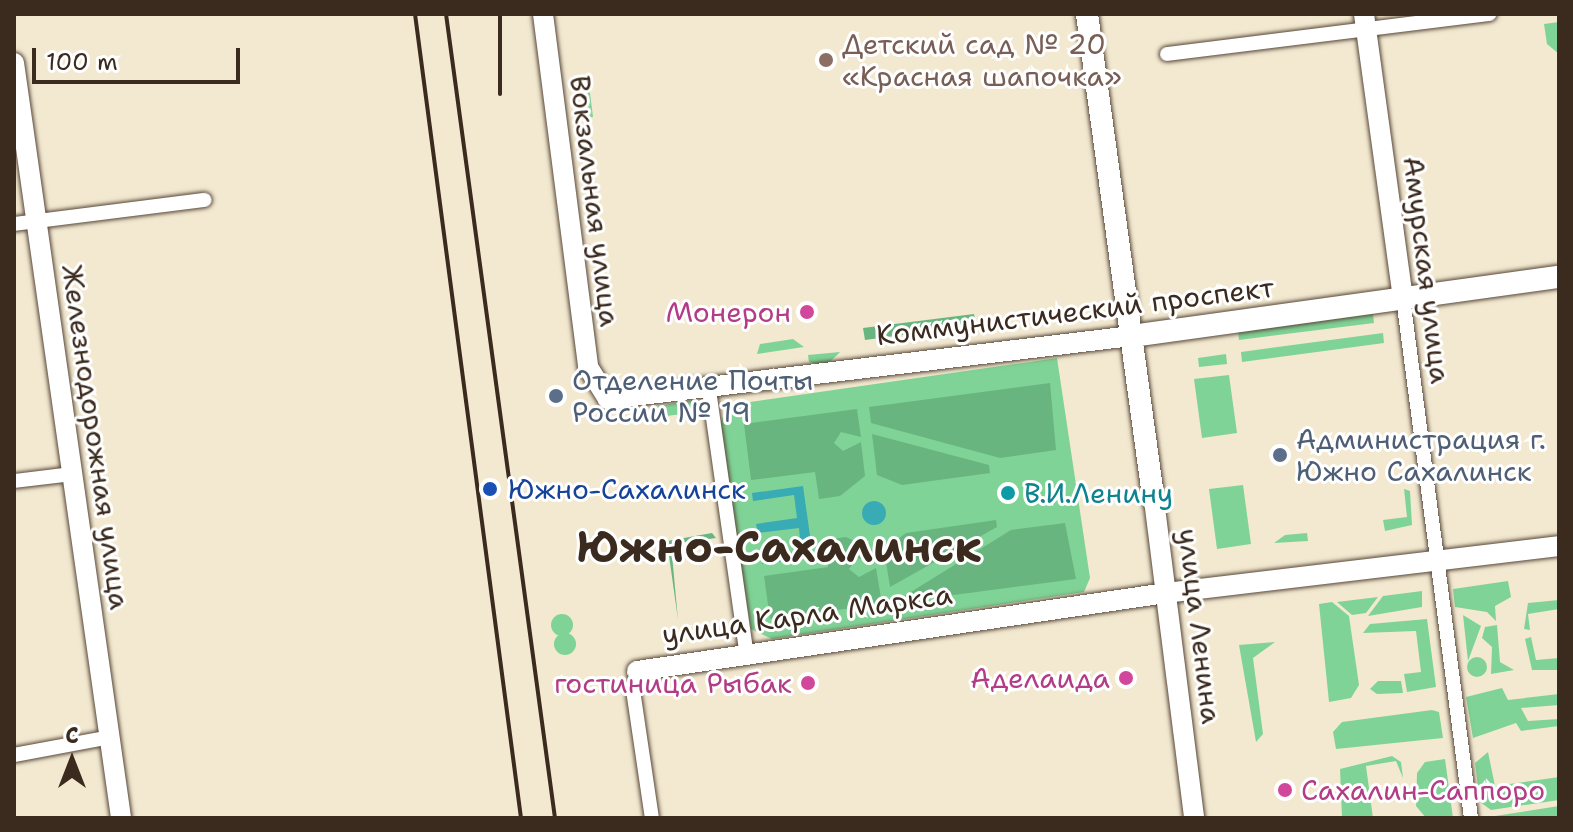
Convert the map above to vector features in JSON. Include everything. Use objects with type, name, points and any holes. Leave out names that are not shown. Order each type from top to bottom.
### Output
[{"type":"main road","name":"улица Ленина","points":[[1087,14],[1154,500]]},
{"type":"main road","name":"Коммунистический проспект","points":[[1132,336],[1559,277]]},
{"type":"street","name":"Вокзальная улица","points":[[543,14],[588,367],[599,393]]},
{"type":"street","points":[[1167,54],[1365,23],[1490,14]]},
{"type":"street","name":"Амурская улица","points":[[1365,23],[1471,818]]},
{"type":"street","name":"Железнодорожная улица","points":[[14,63],[121,818]]},
{"type":"street","points":[[14,224],[204,200]]},
{"type":"street","name":"Коммунистический проспект","points":[[599,393],[619,401],[1132,336]]},
{"type":"street","points":[[709,390],[746,650]]},
{"type":"street","points":[[14,481],[72,474]]},
{"type":"street","name":"улица Ленина","points":[[1154,500],[1194,818]]},
{"type":"street","name":"улица Карла Маркса","points":[[637,671],[746,650],[1166,593],[1559,546]]},
{"type":"street","points":[[637,671],[633,690],[652,818]]},
{"type":"street","points":[[14,755],[111,737]]},
{"type":"green space","points":[[1559,22],[1559,54],[1547,44],[1544,24]]},
{"type":"green space","points":[[588,77],[593,117],[587,118],[577,82]]},
{"type":"green space","points":[[974,314],[976,325],[865,340],[863,328]]},
{"type":"green space","points":[[1373,314],[1374,323],[1239,340],[1238,332]]},
{"type":"green space","points":[[1383,333],[1384,343],[1242,362],[1241,352]]},
{"type":"green space","points":[[793,339],[804,347],[757,354],[760,344]]},
{"type":"green space","points":[[840,352],[826,366],[809,362],[808,355]]},
{"type":"green space","points":[[1226,354],[1227,364],[1199,367],[1198,358]]},
{"type":"green space","points":[[1057,358],[1090,578],[1084,592],[772,639],[751,629],[718,427],[729,405]]},
{"type":"green space","points":[[1229,375],[1237,433],[1202,438],[1194,379]]},
{"type":"green space","points":[[1050,383],[1056,450],[1000,458],[871,423],[869,407]]},
{"type":"green space","points":[[693,400],[707,411],[650,418],[658,406]]},
{"type":"green space","points":[[857,409],[861,437],[841,432],[834,443],[843,451],[861,442],[865,476],[840,496],[819,499],[815,472],[751,480],[744,424]]},
{"type":"green space","points":[[872,434],[989,465],[990,473],[902,485],[877,475]]},
{"type":"green space","points":[[1243,485],[1251,544],[1217,549],[1209,489]]},
{"type":"green space","points":[[1404,489],[1410,491],[1412,525],[1385,531],[1383,520],[1407,517]]},
{"type":"green space","points":[[996,520],[997,527],[890,587],[884,549],[906,533]]},
{"type":"green space","points":[[1065,523],[1076,579],[893,603],[1011,530]]},
{"type":"green space","points":[[712,533],[716,538],[671,544],[678,620],[667,541]]},
{"type":"green space","points":[[1307,533],[1308,541],[1274,543],[1285,535]]},
{"type":"green space","points":[[846,537],[873,550],[875,563],[857,558],[849,569],[859,577],[876,568],[882,604],[770,619],[764,576],[828,567],[825,540]]},
{"type":"green space","points":[[1508,581],[1511,597],[1495,606],[1496,621],[1487,612],[1455,607],[1453,589]]},
{"type":"green space","points":[[1422,591],[1422,607],[1368,616],[1383,596]]},
{"type":"green space","points":[[1378,597],[1366,613],[1352,615],[1337,602]]},
{"type":"green space","points":[[1559,600],[1559,609],[1528,614],[1530,630],[1524,629],[1528,603]]},
{"type":"green space","points":[[1332,602],[1349,616],[1359,685],[1351,698],[1329,702],[1319,604]]},
{"type":"green space","points":[[562,614],[570,617],[573,625],[570,633],[562,636],[554,633],[551,625],[554,617]]},
{"type":"green space","points":[[1463,615],[1481,626],[1468,661]]},
{"type":"green space","points":[[1427,619],[1436,687],[1407,692],[1404,674],[1421,672],[1416,631],[1363,633],[1370,624]]},
{"type":"green space","points":[[1497,625],[1500,662],[1514,670],[1491,674],[1492,647],[1482,638],[1485,627]]},
{"type":"green space","points":[[565,633],[576,644],[565,655],[554,644]]},
{"type":"green space","points":[[1531,637],[1536,660],[1559,658],[1559,670],[1532,670],[1525,639]]},
{"type":"green space","points":[[1275,642],[1253,658],[1263,734],[1256,742],[1239,645]]},
{"type":"green space","points":[[1477,657],[1484,660],[1487,667],[1484,674],[1477,677],[1470,674],[1467,667],[1470,660]]},
{"type":"green space","points":[[1378,681],[1401,681],[1403,693],[1377,694],[1370,689]]},
{"type":"green space","points":[[1502,688],[1508,700],[1559,694],[1559,705],[1521,708],[1528,721],[1559,719],[1559,726],[1521,731],[1516,723],[1473,738],[1466,697]]},
{"type":"green space","points":[[1432,710],[1439,712],[1443,738],[1336,749],[1333,732],[1342,722]]},
{"type":"green space","points":[[1488,752],[1495,786],[1559,777],[1559,800],[1491,810],[1480,802],[1475,763]]},
{"type":"green space","points":[[1392,756],[1401,762],[1403,778],[1396,761],[1366,766],[1373,818],[1342,818],[1340,769]]},
{"type":"green space","points":[[1445,759],[1453,818],[1426,818],[1416,806],[1417,773],[1425,762]]},
{"type":"green space","points":[[1559,806],[1559,818],[1494,818],[1495,816]]},
{"type":"water","points":[[803,486],[813,557],[762,564],[761,557],[801,551],[799,528],[758,533],[756,524],[797,518],[794,495],[753,501],[752,493]]},
{"type":"water","points":[[874,501],[885,508],[886,513],[879,524],[874,525],[863,518],[862,513],[869,502]]},
{"type":"railway","points":[[415,14],[521,818]]},
{"type":"railway","points":[[446,14],[555,818]]},
{"type":"railway","points":[[500,14],[500,94]]},
{"type":"place","name":"Детский сад № 20 «Красная шапочка»","points":[[826,60]]},
{"type":"place","name":"Монерон","points":[[807,312]]},
{"type":"place","name":"Отделение Почты России № 19","points":[[556,396]]},
{"type":"place","name":"Администрация г. Южно Сахалинск","points":[[1280,455]]},
{"type":"place","name":"Южно-Сахалинск","points":[[490,489]]},
{"type":"place","name":"В.И.Ленину","points":[[1008,493]]},
{"type":"place","name":"Аделаида","points":[[1126,678]]},
{"type":"place","name":"гостиница Рыбак","points":[[808,683]]},
{"type":"place","name":"Сахалин-Саппоро","points":[[1285,790]]},
{"type":"district","name":"Южно-Сахалинск","points":[[779,547]]}]
